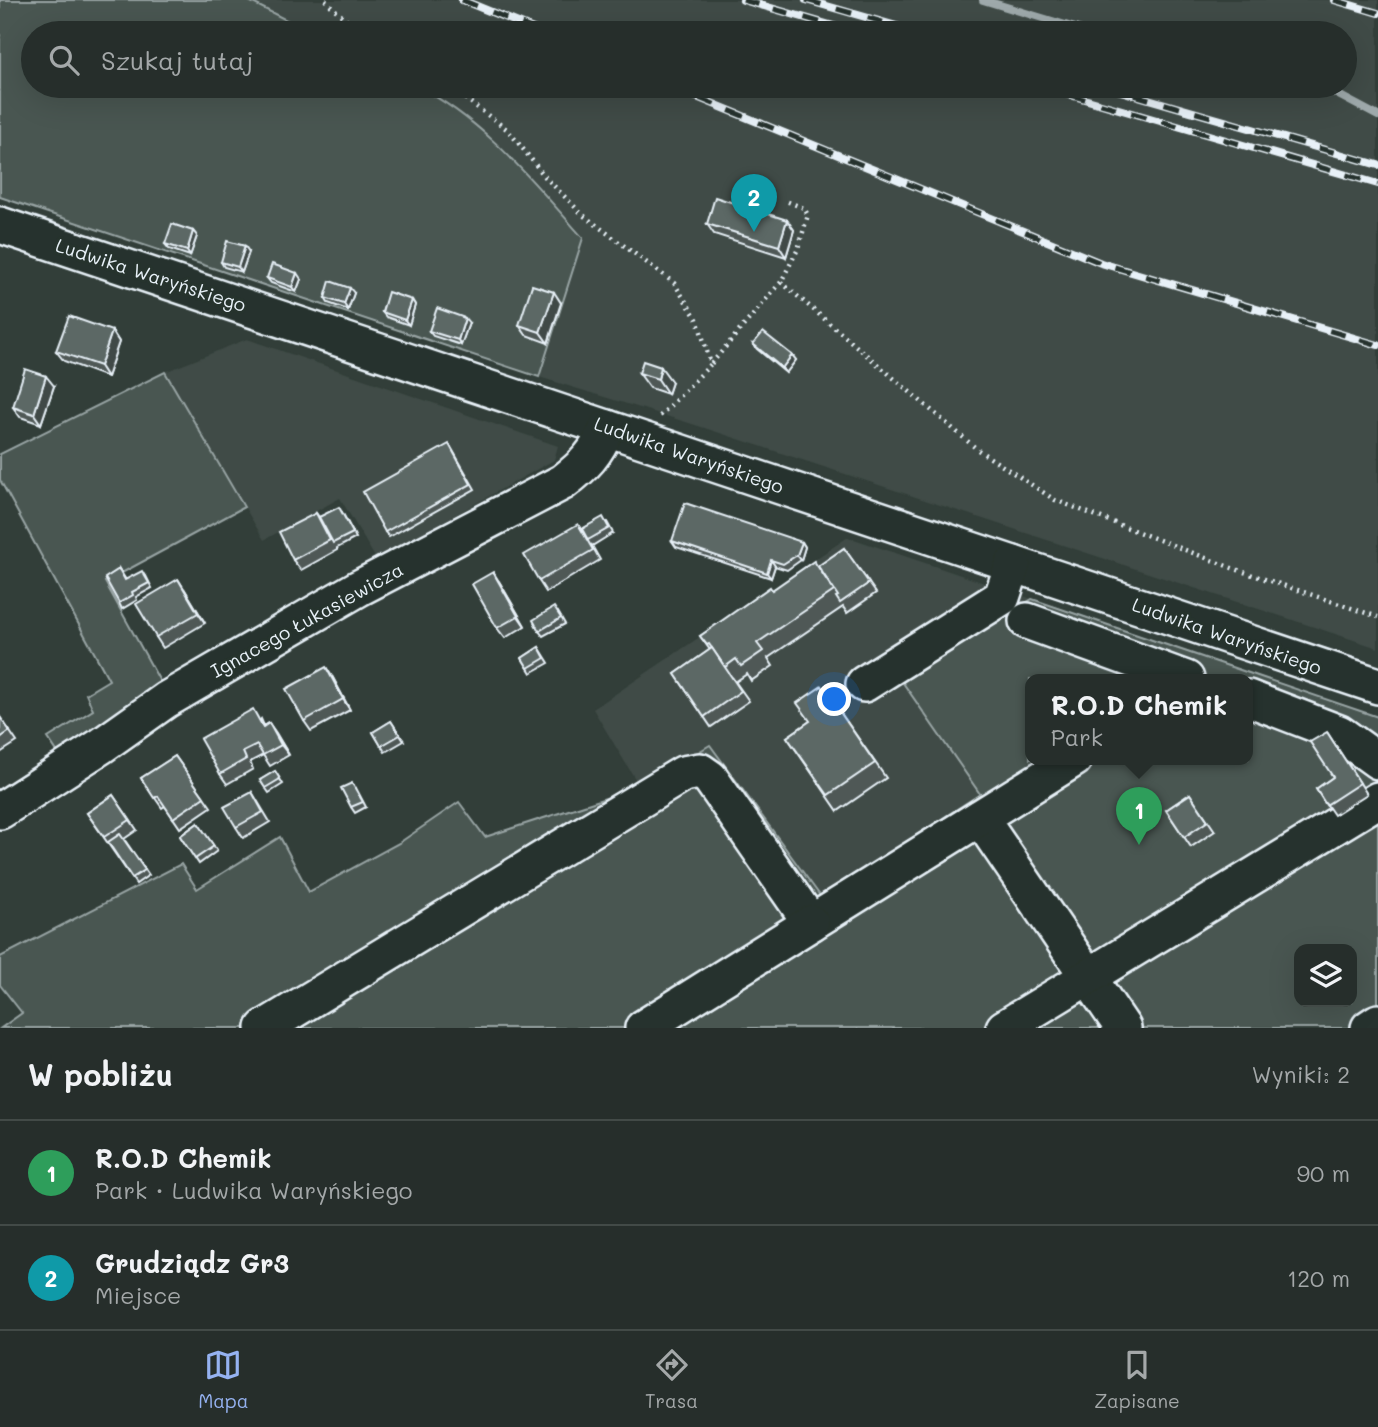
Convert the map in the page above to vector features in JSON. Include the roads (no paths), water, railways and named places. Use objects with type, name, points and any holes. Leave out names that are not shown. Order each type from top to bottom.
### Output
[{"type":"street","name":"Ludwika Waryńskiego","points":[[0,225],[1378,686]]},
{"type":"street","name":"Ignacego Łukasiewicza","points":[[0,811],[101,746],[166,700],[359,588],[563,482],[585,465],[599,447],[607,428]]},
{"type":"street","points":[[864,684],[1002,597],[1013,564]]},
{"type":"street","points":[[1027,621],[1172,674]]},
{"type":"street","points":[[1253,700],[1339,733],[1378,761]]},
{"type":"street","points":[[643,1028],[1064,765]]},
{"type":"street","points":[[264,1028],[683,774],[692,772],[700,771],[710,778],[811,923]]},
{"type":"street","points":[[1004,1028],[1378,800]]},
{"type":"street","points":[[980,818],[1124,1028]]},
{"type":"street","points":[[1369,1028],[1378,1023]]},
{"type":"waterway","points":[[983,0],[1052,21]]},
{"type":"waterway","points":[[1344,98],[1378,116]]},
{"type":"railway","points":[[462,0],[514,21]]},
{"type":"railway","points":[[743,0],[816,21]]},
{"type":"railway","points":[[806,0],[879,21]]},
{"type":"railway","points":[[1334,0],[1378,13]]},
{"type":"railway","points":[[699,98],[1101,263],[1378,345]]},
{"type":"railway","points":[[1081,98],[1378,184]]},
{"type":"railway","points":[[1145,98],[1378,165]]},
{"type":"place","name":"Grudziądz Gr3","points":[[754,232]]},
{"type":"place","name":"R.O.D Chemik","points":[[1139,845]]}]
